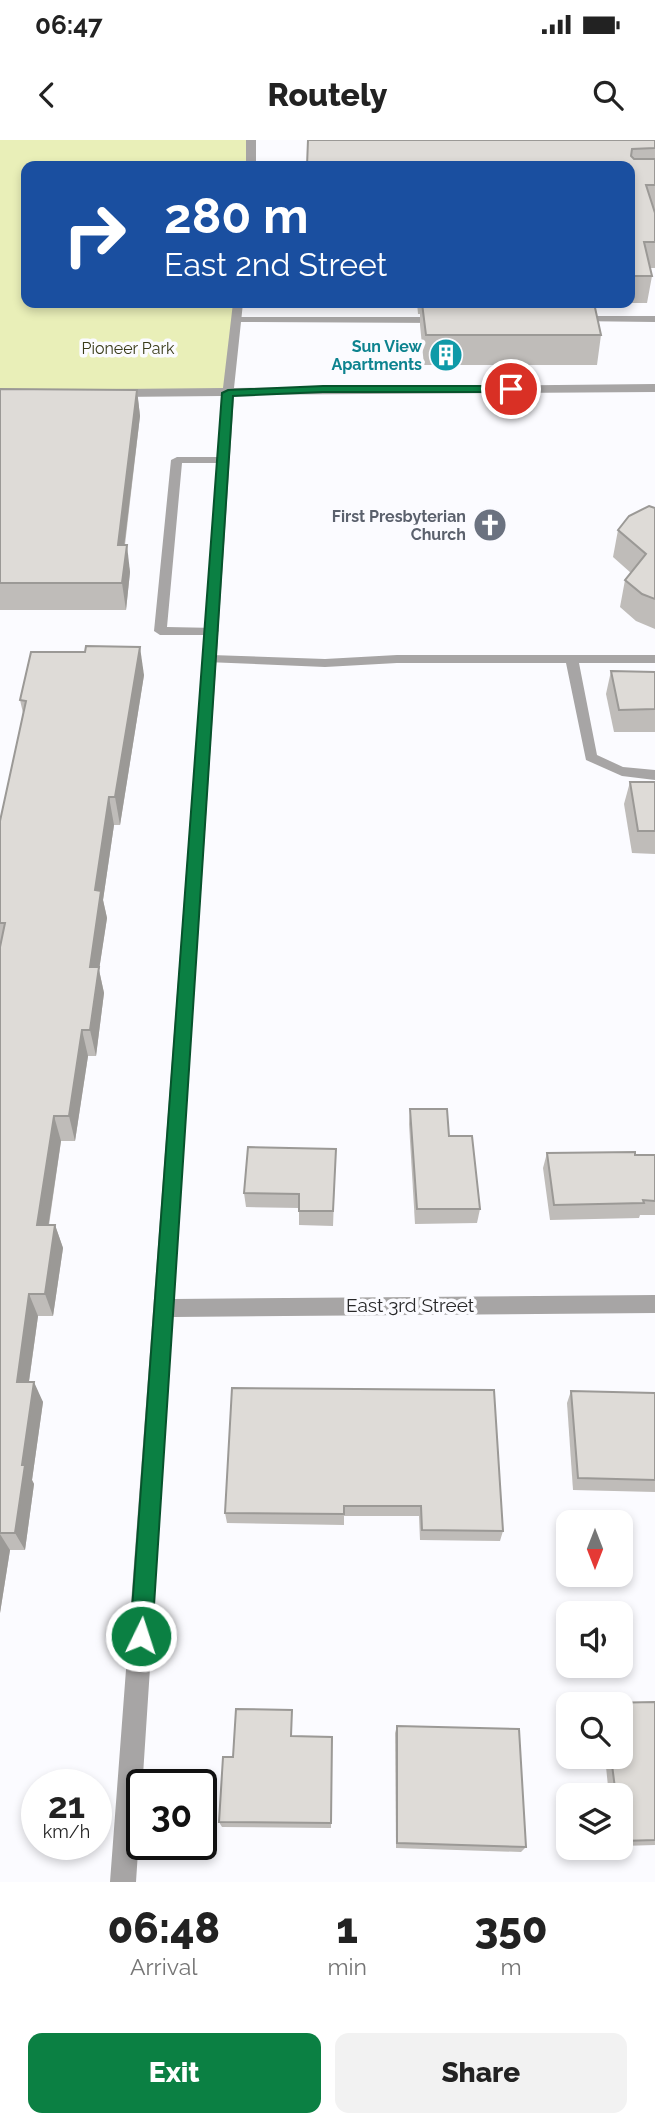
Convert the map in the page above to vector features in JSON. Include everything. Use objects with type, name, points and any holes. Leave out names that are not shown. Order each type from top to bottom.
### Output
[{"type":"street","points":[[251,140],[251,161]]},
{"type":"street","points":[[123,1882],[223,460],[238,308]]},
{"type":"street","points":[[106,393],[655,388]]},
{"type":"street","name":"East 3rd Street","points":[[165,1308],[655,1304]]},
{"type":"lane","points":[[571,319],[655,319]]},
{"type":"lane","points":[[237,320],[446,320]]},
{"type":"lane","points":[[212,631],[160,631],[177,460],[223,460]]},
{"type":"lane","points":[[211,659],[325,663],[397,659],[572,659],[654,663]]},
{"type":"lane","points":[[572,659],[591,757],[606,767],[629,775],[655,775]]},
{"type":"green space","name":"Pioneer Park","points":[[0,140],[251,140],[251,161],[21,161],[21,308],[237,308],[228,393],[0,392]]},
{"type":"building","points":[[308,140],[655,140],[655,148],[632,149],[631,156],[634,159],[655,159],[655,185],[646,185],[655,213],[655,242],[644,242],[652,276],[635,276],[635,161],[307,161]]},
{"type":"building","points":[[423,308],[595,308],[601,335],[426,335]]},
{"type":"building","points":[[0,389],[137,390],[118,545],[127,545],[122,583],[0,583]]},
{"type":"building","points":[[649,506],[655,508],[655,599],[642,594],[625,580],[646,554],[618,530],[629,516]]},
{"type":"building","points":[[86,646],[140,647],[115,797],[109,797],[95,890],[101,891],[90,967],[99,967],[90,1030],[82,1030],[69,1116],[54,1116],[37,1225],[55,1225],[45,1294],[29,1294],[17,1382],[34,1382],[15,1533],[0,1533],[0,947],[5,923],[0,923],[0,821],[26,701],[20,700],[31,652],[85,652]]},
{"type":"building","points":[[611,671],[655,672],[655,709],[619,710]]},
{"type":"building","points":[[630,782],[655,782],[655,831],[638,831]]},
{"type":"building","points":[[410,1109],[447,1109],[449,1136],[472,1136],[480,1209],[417,1209]]},
{"type":"building","points":[[248,1147],[336,1149],[333,1211],[299,1211],[299,1194],[244,1193]]},
{"type":"building","points":[[635,1152],[635,1155],[655,1155],[655,1201],[554,1205],[547,1153]]},
{"type":"building","points":[[232,1388],[494,1390],[503,1531],[422,1530],[421,1506],[344,1506],[344,1514],[225,1513]]},
{"type":"building","points":[[571,1391],[655,1393],[655,1480],[578,1478]]},
{"type":"building","points":[[633,1702],[655,1702],[655,1840],[633,1841],[633,1783],[614,1783],[613,1769],[633,1769]]},
{"type":"building","points":[[236,1709],[292,1710],[291,1736],[332,1737],[331,1823],[219,1822],[223,1757],[233,1757]]},
{"type":"building","points":[[397,1726],[519,1729],[526,1847],[397,1843]]},
{"type":"place","name":"Sun View Apartments","points":[[446,355]]},
{"type":"place","name":"First Presbyterian Church","points":[[490,525]]},
{"type":"route","points":[[141,1636],[228,393],[323,389],[511,389]]}]
